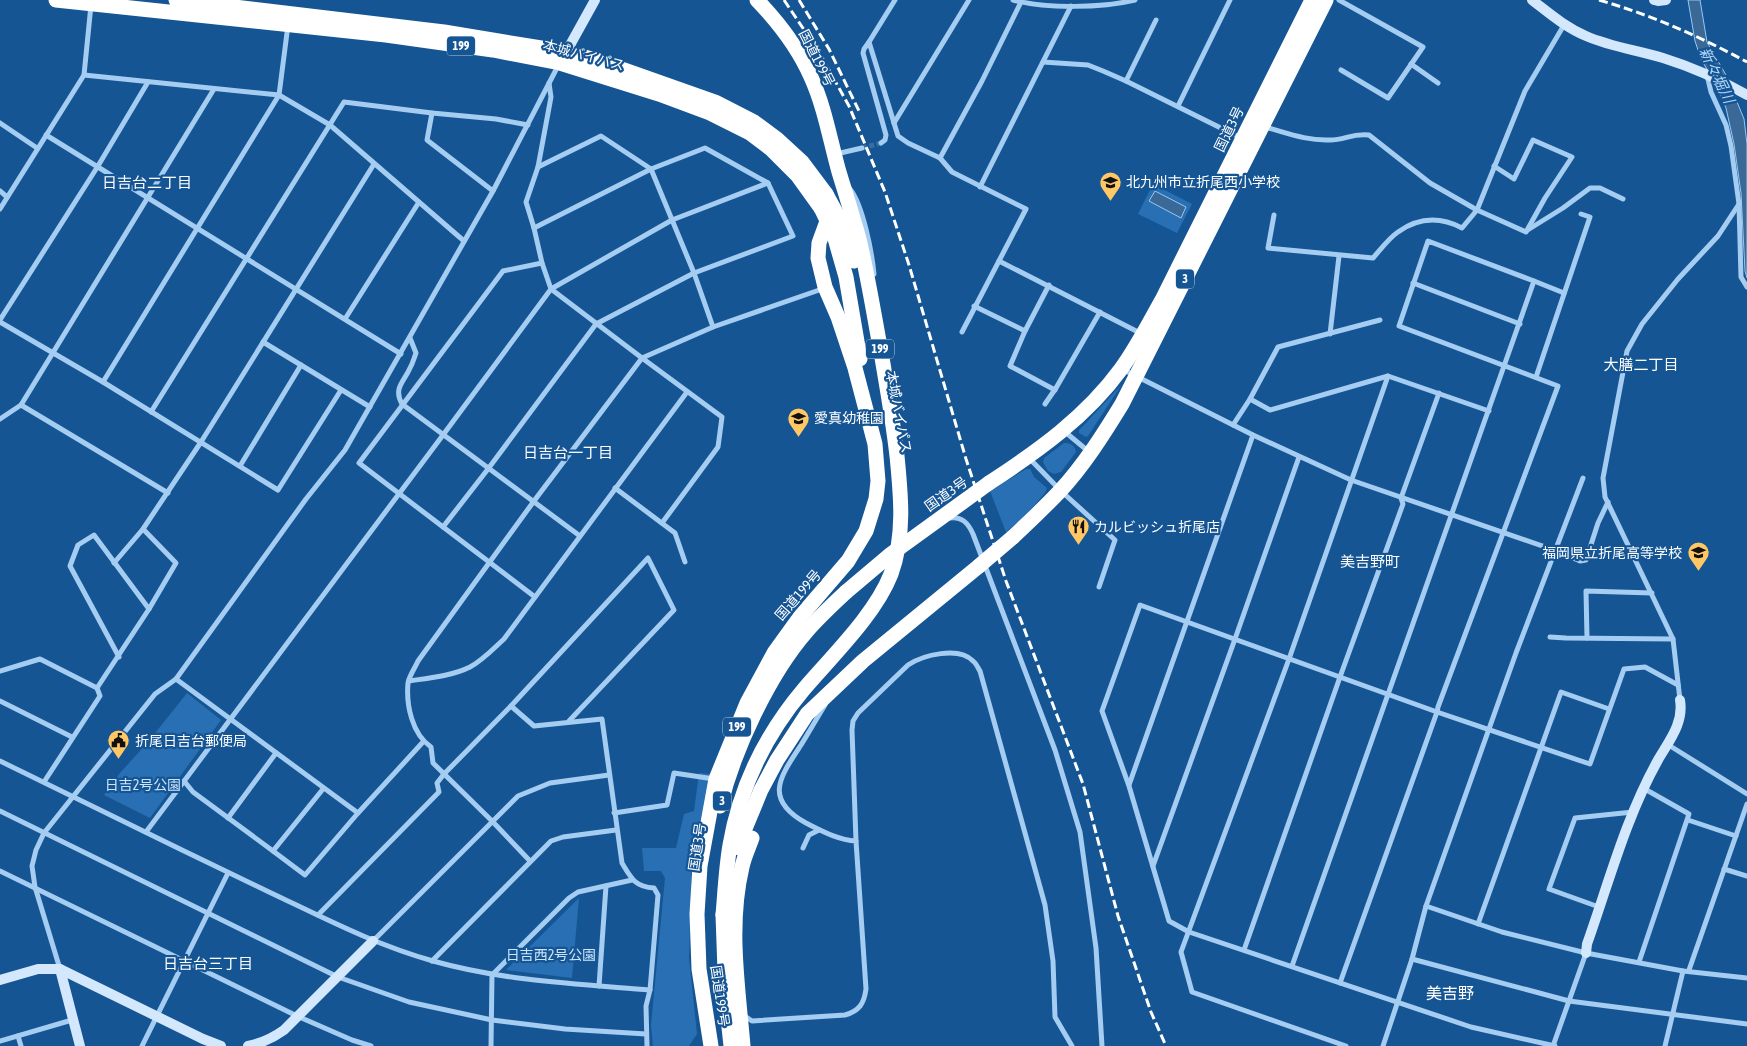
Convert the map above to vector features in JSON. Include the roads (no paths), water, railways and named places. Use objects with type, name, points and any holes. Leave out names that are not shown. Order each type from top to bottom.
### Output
[{"type":"highway","name":"本城バイパス","points":[[56,0],[91,5],[288,19]]},
{"type":"highway","name":"本城バイパス","points":[[176,0],[415,39],[493,50],[563,57],[710,113],[750,133],[771,149],[824,201],[839,218],[847,235],[858,276],[898,497],[907,530]]},
{"type":"highway","name":"国道199号","points":[[723,915],[730,846],[741,799],[753,768],[780,718],[876,604],[890,575],[907,530],[901,499],[888,392],[860,242],[826,119],[811,76],[779,23],[757,0]]},
{"type":"highway","name":"国道3号","points":[[731,1046],[726,999],[723,915],[742,836],[761,790],[777,760],[807,714],[863,661],[1013,537],[1060,491],[1091,453],[1122,404],[1136,377],[1257,123],[1312,0]]},
{"type":"highway","name":"国道3号","points":[[713,1046],[708,933],[709,866],[719,813],[728,775],[757,710],[787,658],[805,633],[846,592],[891,554],[989,483],[1028,458],[1064,430],[1105,390],[1143,334],[1242,139],[1257,123],[1326,0]]},
{"type":"highway","name":"国道199号","points":[[713,1046],[699,969],[697,914],[700,866],[716,779],[747,703],[774,653],[800,617],[848,561],[866,530],[876,499],[878,481],[875,444],[846,340],[825,287],[818,251],[821,236],[830,231],[840,175]]},
{"type":"highway","name":"本城バイパス","points":[[824,201],[830,231],[846,277],[875,444]]},
{"type":"highway","points":[[743,1046],[735,969],[734,934],[755,779],[788,721],[866,616]]},
{"type":"highway","points":[[741,872],[762,802],[796,740],[829,698],[866,661],[906,626]]},
{"type":"street","points":[[80,1046],[60,969],[35,887],[32,866],[36,850],[44,833],[155,694],[176,679],[306,499],[345,450],[493,191],[528,125],[548,82],[595,0]]},
{"type":"street","points":[[881,142],[885,140],[886,135],[863,54],[864,49],[895,0]]},
{"type":"street","points":[[894,123],[969,0]]},
{"type":"street","points":[[1013,0],[1071,6],[1102,5],[1134,0]]},
{"type":"street","points":[[1178,106],[1230,0]]},
{"type":"street","points":[[1339,0],[1423,47],[1388,98],[1341,70]]},
{"type":"street","points":[[1532,0],[1564,25],[1586,36],[1614,46],[1663,58],[1707,75],[1744,93]]},
{"type":"street","points":[[1654,0],[1666,0]]},
{"type":"street","points":[[940,158],[982,81],[1021,2]]},
{"type":"street","points":[[0,208],[84,75],[91,5]]},
{"type":"street","points":[[980,187],[1071,6]]},
{"type":"street","points":[[103,382],[279,96],[288,19]]},
{"type":"street","points":[[1126,81],[1156,20]]},
{"type":"street","points":[[1274,215],[1268,248],[1339,256],[1373,258],[1398,232],[1428,220],[1450,222],[1462,228],[1477,210],[1525,91],[1564,25]]},
{"type":"street","points":[[869,42],[898,136],[908,143],[940,158],[952,172],[1026,209],[962,332]]},
{"type":"street","points":[[1043,62],[1088,65],[1126,81],[1242,139]]},
{"type":"street","points":[[1411,64],[1438,83]]},
{"type":"street","points":[[84,75],[279,96],[330,125],[464,241]]},
{"type":"street","points":[[1707,75],[1710,92],[1726,125],[1739,204],[1741,277],[1747,287]]},
{"type":"street","points":[[148,82],[98,166],[0,321],[278,490],[340,390]]},
{"type":"street","points":[[548,82],[551,97],[538,167],[526,202],[551,289],[687,392],[722,416],[718,447],[662,523]]},
{"type":"street","points":[[0,419],[21,405],[214,89]]},
{"type":"street","points":[[151,412],[344,102],[496,119],[528,125]]},
{"type":"street","points":[[432,113],[427,140],[493,191]]},
{"type":"street","points":[[0,123],[37,148]]},
{"type":"street","points":[[1257,123],[1301,138],[1314,140],[1333,140],[1358,134],[1368,135],[1430,183],[1477,210],[1526,232]]},
{"type":"street","points":[[46,135],[401,354]]},
{"type":"street","points":[[538,167],[601,136],[651,169],[694,273],[713,327]]},
{"type":"street","points":[[1494,166],[1514,179],[1533,140],[1572,157],[1545,198],[1526,232]]},
{"type":"street","points":[[443,527],[596,324],[694,273],[792,236],[768,184],[705,148],[651,169],[534,228]]},
{"type":"street","points":[[835,154],[862,148]]},
{"type":"street","points":[[114,563],[168,493],[374,164]]},
{"type":"street","points":[[146,832],[551,289],[672,220],[768,184]]},
{"type":"street","points":[[1526,232],[1590,188],[1600,188],[1623,199]]},
{"type":"street","points":[[0,192],[8,197]]},
{"type":"street","points":[[345,319],[419,202]]},
{"type":"street","points":[[1678,685],[1645,667],[1624,669],[1590,764],[1488,730],[1140,606],[1102,711],[1129,786],[1169,921],[1190,932],[1471,1027],[1554,1046],[1633,812],[1643,788],[1679,724],[1682,708],[1673,639],[1605,497],[1603,478],[1627,351],[1642,324],[1678,279],[1718,236],[1739,204]]},
{"type":"street","points":[[1536,377],[1590,218],[1582,214]]},
{"type":"street","points":[[1340,983],[1438,707],[1558,386],[1399,326],[1428,241],[1564,293]]},
{"type":"street","points":[[1330,334],[1339,256]]},
{"type":"street","points":[[999,260],[1143,334]]},
{"type":"street","points":[[535,597],[359,464],[503,271],[542,263]]},
{"type":"street","points":[[1292,966],[1534,281]]},
{"type":"street","points":[[1413,283],[1520,324]]},
{"type":"street","points":[[1049,286],[1025,330],[1010,366],[1055,390]]},
{"type":"street","points":[[530,862],[492,821],[433,763],[431,747],[423,742],[408,700],[408,681],[418,661],[534,501],[642,358],[713,327],[825,287]]},
{"type":"street","points":[[974,306],[1025,330]]},
{"type":"street","points":[[1045,404],[1100,312]]},
{"type":"street","points":[[1233,424],[1250,399],[1278,347],[1380,320]]},
{"type":"street","points":[[410,338],[416,353],[410,369],[399,386],[398,397],[402,404],[580,536]]},
{"type":"street","points":[[263,342],[370,407]]},
{"type":"street","points":[[240,466],[301,366]]},
{"type":"street","points":[[1121,369],[1253,435],[1351,480],[1557,551],[1580,561],[1586,560],[1598,523],[1608,502]]},
{"type":"street","points":[[1250,399],[1270,410],[1388,376],[1489,411]]},
{"type":"street","points":[[1346,1046],[1192,992],[1181,952],[1190,932],[1289,659],[1388,376]]},
{"type":"street","points":[[408,681],[436,677],[470,667],[487,655],[504,639],[687,392]]},
{"type":"street","points":[[1244,950],[1403,504],[1401,498],[1439,393]]},
{"type":"street","points":[[21,405],[168,493]]},
{"type":"street","points":[[1064,430],[1091,453]]},
{"type":"street","points":[[1129,786],[1253,435]]},
{"type":"street","points":[[1153,866],[1299,457]]},
{"type":"street","points":[[1028,458],[1060,491],[1115,540],[1099,588]]},
{"type":"street","points":[[1383,1046],[1412,959],[1426,906],[1488,730],[1583,478]]},
{"type":"street","points":[[616,488],[675,533],[685,562]]},
{"type":"street","points":[[907,530],[955,517],[966,522],[970,528],[1055,750],[1080,832],[1087,876],[1096,948],[1102,1046]]},
{"type":"street","points":[[44,782],[100,696],[98,688],[176,563],[142,529]]},
{"type":"street","points":[[119,657],[70,566],[78,545],[94,535],[149,609]]},
{"type":"street","points":[[318,915],[439,792],[437,783],[444,774],[511,706],[648,558],[674,610],[569,721]]},
{"type":"street","points":[[1587,638],[1586,591],[1652,593]]},
{"type":"street","points":[[1550,637],[1673,639]]},
{"type":"street","points":[[741,872],[739,967],[744,1015],[752,1021],[854,1013],[861,1007],[866,989],[856,841],[852,730],[854,721],[858,713],[908,665],[916,660],[953,653],[965,655],[973,661],[980,671],[1038,877],[1050,935],[1055,1017],[1072,1046]]},
{"type":"street","points":[[0,670],[40,659],[98,688]]},
{"type":"street","points":[[176,679],[358,814]]},
{"type":"street","points":[[1478,924],[1561,692],[1609,709]]},
{"type":"street","points":[[829,698],[787,766],[779,789],[781,800],[794,815],[819,830],[843,840],[856,841]]},
{"type":"street","points":[[0,701],[72,737]]},
{"type":"street","points":[[511,706],[534,726],[602,719],[622,863],[632,880],[643,888],[654,888],[658,895],[650,990],[646,1006],[647,1046]]},
{"type":"street","points":[[184,782],[193,792],[305,875],[423,742]]},
{"type":"street","points":[[1667,744],[1747,794]]},
{"type":"street","points":[[228,818],[276,753]]},
{"type":"street","points":[[0,761],[228,873],[373,941],[432,961],[492,975],[650,990]]},
{"type":"street","points":[[614,813],[667,805],[674,773],[716,779]]},
{"type":"street","points":[[248,1046],[274,1037],[284,1030],[518,796],[550,783],[609,775]]},
{"type":"street","points":[[1638,962],[1689,814],[1643,788]]},
{"type":"street","points":[[273,851],[323,789]]},
{"type":"street","points":[[1665,1046],[1686,970],[1747,804]]},
{"type":"street","points":[[0,811],[338,977],[409,1002],[492,1020],[565,1029],[646,1034]]},
{"type":"street","points":[[1600,908],[1548,889],[1575,818],[1633,812]]},
{"type":"street","points":[[1688,820],[1736,836]]},
{"type":"street","points":[[432,961],[552,841],[563,837],[616,830]]},
{"type":"street","points":[[803,848],[810,835],[819,830]]},
{"type":"street","points":[[1724,869],[1747,876]]},
{"type":"street","points":[[0,871],[297,1016],[352,1040],[371,1046]]},
{"type":"street","points":[[142,1046],[228,873]]},
{"type":"street","points":[[492,1046],[492,975],[569,898],[578,892],[632,880]]},
{"type":"street","points":[[599,986],[606,886]]},
{"type":"street","points":[[1426,906],[1519,937],[1586,953],[1747,978]]},
{"type":"street","points":[[1412,959],[1569,1001],[1747,1024]]},
{"type":"street","points":[[0,980],[38,969],[60,969],[221,1046]]},
{"type":"street","points":[[0,1041],[72,1020]]},
{"type":"street","points":[[748,1046],[746,1030],[752,1021]]},
{"type":"street","points":[[18,1036],[21,1046]]},
{"type":"street","points":[[347,1046],[352,1040]]},
{"type":"water","name":"新々堀川","points":[[1688,0],[1700,0],[1707,42],[1726,75],[1744,119],[1747,144],[1747,278],[1745,271],[1741,193],[1734,144],[1726,108],[1717,87],[1701,59],[1695,41]]},
{"type":"water","points":[[1155,191],[1186,207],[1181,218],[1149,201]]},
{"type":"tunnel","points":[[862,148],[881,143]]},
{"type":"railway","points":[[784,0],[819,52],[849,106],[885,192],[909,265],[966,459],[1006,581],[1083,784],[1118,916],[1151,1012],[1166,1046]]},
{"type":"railway","points":[[799,0],[829,49],[859,111]]},
{"type":"railway","points":[[1599,0],[1675,27],[1747,62]]},
{"type":"place","name":"北九州市立折尾西小学校","points":[[1110,201]]},
{"type":"place","name":"愛真幼稚園","points":[[798,437]]},
{"type":"place","name":"カルビッシュ折尾店","points":[[1078,546]]},
{"type":"place","name":"福岡県立折尾高等学校","points":[[1698,572]]},
{"type":"place","name":"折尾日吉台郵便局","points":[[119,760]]},
{"type":"district","name":"日吉台二丁目","points":[[147,182]]},
{"type":"district","name":"大膳二丁目","points":[[1641,364]]},
{"type":"district","name":"日吉台一丁目","points":[[568,452]]},
{"type":"district","name":"美吉野町","points":[[1370,561]]},
{"type":"district","name":"日吉台三丁目","points":[[208,963]]},
{"type":"district","name":"美吉野","points":[[1450,993]]},
{"type":"park label","name":"日吉2号公園","points":[[143,785]]},
{"type":"park label","name":"日吉西2号公園","points":[[551,955]]}]
